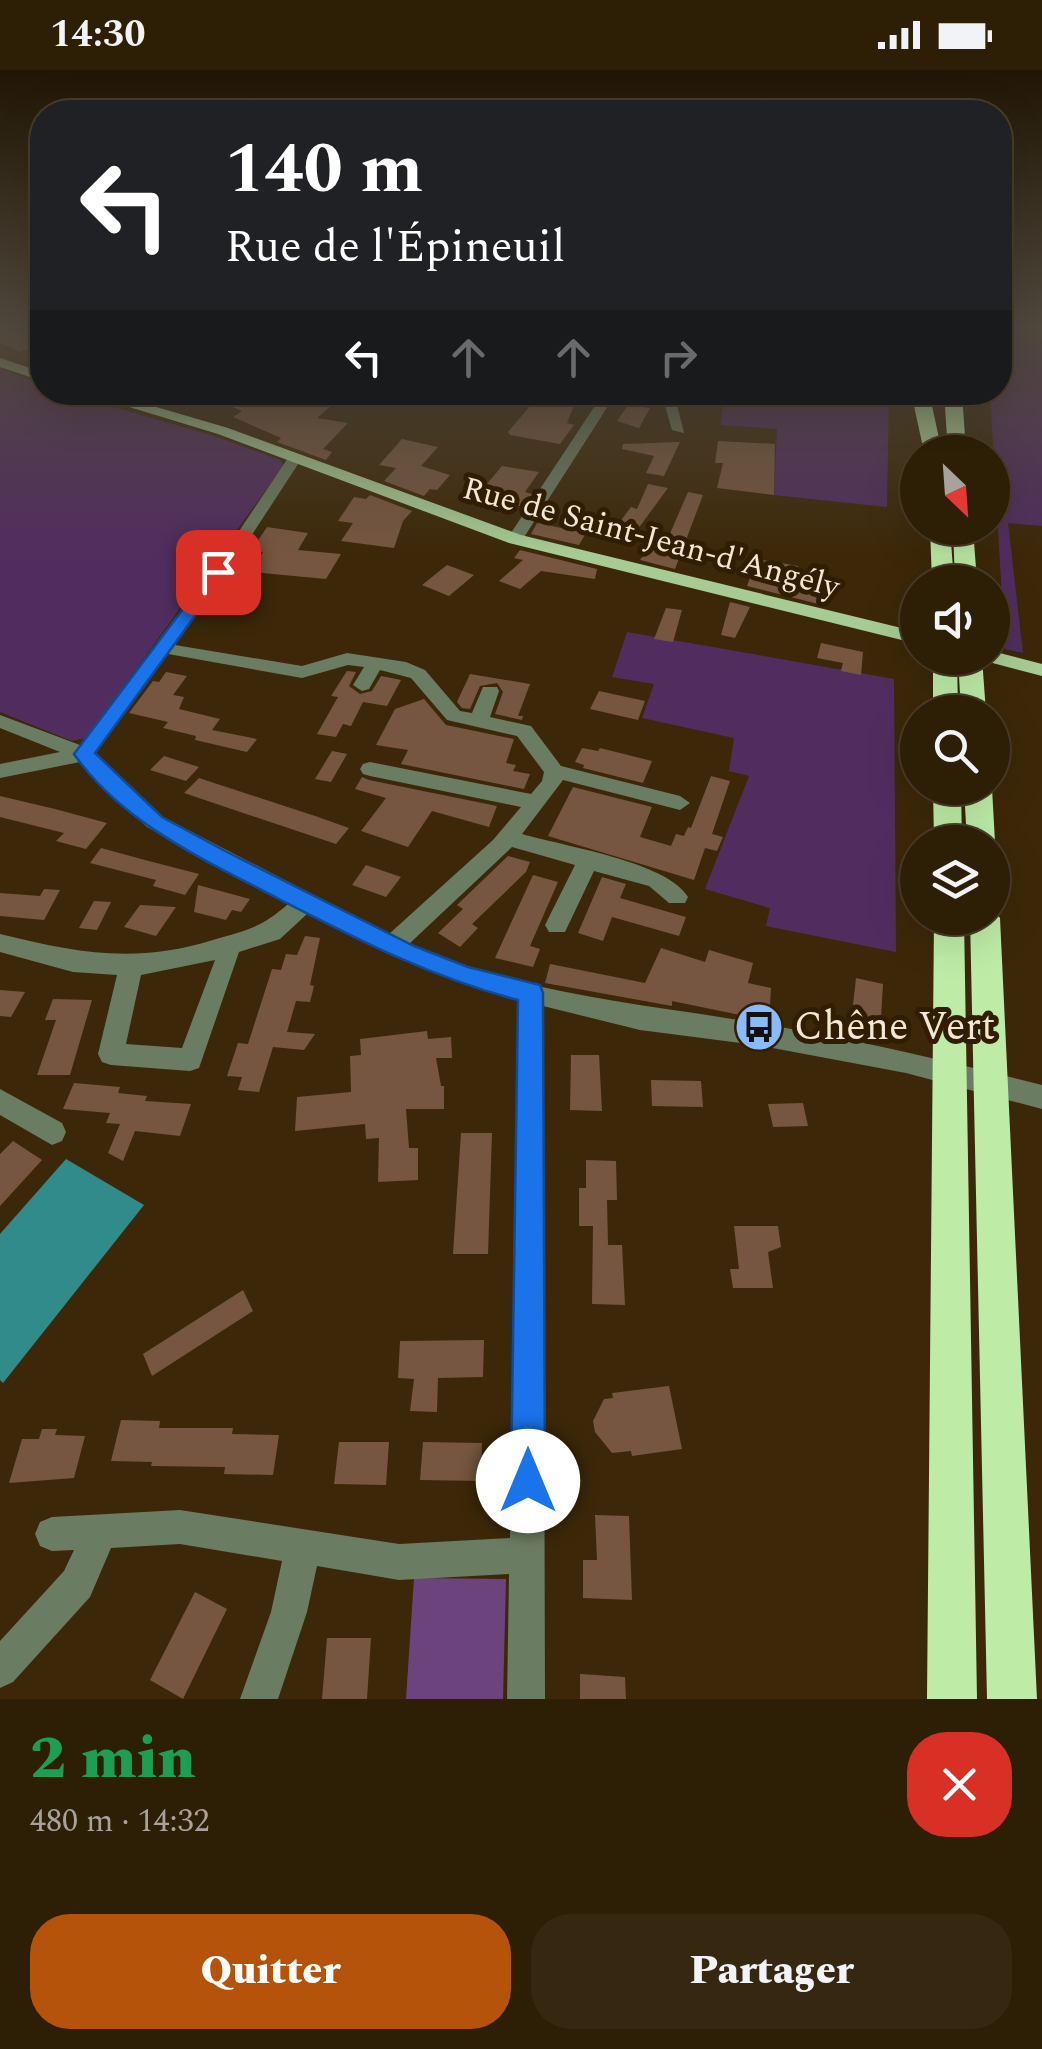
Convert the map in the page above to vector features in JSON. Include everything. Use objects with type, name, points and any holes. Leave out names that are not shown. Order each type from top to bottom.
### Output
[{"type":"highway","points":[[923,405],[931,435]]},
{"type":"highway","points":[[936,405],[936,435]]},
{"type":"highway","points":[[954,405],[957,435]]},
{"type":"highway","points":[[971,435],[974,405]]},
{"type":"highway","points":[[950,935],[952,1699]]},
{"type":"highway","points":[[985,935],[1012,1699]]},
{"type":"main road","name":"Rue de Saint-Jean-d'Angély","points":[[133,405],[224,431],[515,539],[900,634]]},
{"type":"main road","points":[[1010,662],[1042,670]]},
{"type":"street","points":[[515,539],[603,405]]},
{"type":"street","points":[[671,405],[680,430]]},
{"type":"street","points":[[0,771],[84,754],[295,458]]},
{"type":"street","points":[[163,648],[302,672],[347,660],[376,662],[418,674],[454,716],[524,732],[554,770],[680,803]]},
{"type":"street","points":[[362,686],[376,662]]},
{"type":"street","points":[[478,722],[490,691]]},
{"type":"street","points":[[0,722],[84,754],[155,822],[304,903],[391,946],[465,976],[640,1019],[756,1034],[906,1062],[1042,1097]]},
{"type":"street","points":[[370,770],[534,802]]},
{"type":"street","points":[[391,946],[507,838],[552,783],[554,770]]},
{"type":"street","points":[[507,838],[656,880],[677,897]]},
{"type":"street","points":[[557,925],[588,861]]},
{"type":"street","points":[[0,943],[74,962],[131,966],[180,960],[272,932],[304,903]]},
{"type":"street","points":[[131,966],[112,1054],[190,1060],[227,960],[227,946]]},
{"type":"street","points":[[526,1699],[531,993]]},
{"type":"street","points":[[0,1102],[52,1132]]},
{"type":"street","points":[[52,1534],[102,1528],[180,1527],[399,1562],[528,1555]]},
{"type":"street","points":[[0,1669],[77,1584],[102,1528]]},
{"type":"street","points":[[259,1699],[289,1612],[303,1546]]},
{"type":"shaded area","points":[[0,403],[107,405],[280,460],[284,465],[86,738],[72,741],[0,712]]},
{"type":"shaded area","points":[[1042,403],[1042,526],[1010,523],[1010,435],[992,435],[991,405]]},
{"type":"shaded area","points":[[723,405],[889,405],[887,507],[774,495],[777,429],[721,425]]},
{"type":"shaded area","points":[[1010,540],[1023,653],[1010,650],[1010,565],[1000,565],[999,545],[1010,545]]},
{"type":"shaded area","points":[[627,632],[894,679],[896,952],[766,926],[770,908],[705,889],[749,776],[729,771],[734,738],[642,718],[654,684],[612,677]]},
{"type":"shaded area","points":[[414,1578],[506,1579],[503,1699],[406,1699]]},
{"type":"water","points":[[66,1159],[144,1205],[3,1383],[0,1234]]},
{"type":"building","points":[[227,405],[332,405],[317,418],[348,423],[323,449],[332,452],[326,460],[277,442],[281,438],[233,417],[242,411]]},
{"type":"building","points":[[574,405],[567,423],[574,425],[560,444],[510,435],[508,432],[530,406]]},
{"type":"building","points":[[628,405],[650,408],[639,428],[617,421]]},
{"type":"building","points":[[402,439],[438,447],[421,466],[450,475],[437,490],[430,489],[424,496],[384,481],[396,468],[379,465]]},
{"type":"building","points":[[718,441],[775,444],[774,495],[717,488],[723,463],[715,463]]},
{"type":"building","points":[[680,442],[664,476],[646,473],[654,456],[622,449],[623,444]]},
{"type":"building","points":[[502,466],[539,472],[525,492],[532,494],[524,507],[475,498]]},
{"type":"building","points":[[648,484],[668,488],[629,541],[624,538],[629,525],[619,523],[631,507],[637,509]]},
{"type":"building","points":[[688,492],[703,495],[675,569],[640,560],[653,542],[665,545]]},
{"type":"building","points":[[370,495],[412,511],[403,521],[394,548],[341,541],[353,523],[338,521],[354,497],[366,499]]},
{"type":"building","points":[[537,523],[586,533],[579,545],[531,534]]},
{"type":"building","points":[[267,527],[308,533],[298,550],[341,554],[326,579],[251,572],[263,552],[251,551]]},
{"type":"building","points":[[520,550],[597,569],[595,579],[541,571],[520,589],[499,581],[523,560],[514,558]]},
{"type":"building","points":[[757,559],[798,566],[804,585],[825,588],[822,605],[747,586]]},
{"type":"building","points":[[447,565],[474,575],[449,596],[422,585]]},
{"type":"building","points":[[730,602],[750,607],[735,638],[721,635]]},
{"type":"building","points":[[666,608],[682,610],[673,642],[654,639]]},
{"type":"building","points":[[821,643],[863,652],[861,675],[841,671],[843,663],[817,658]]},
{"type":"building","points":[[347,671],[356,672],[349,686],[360,694],[372,691],[381,676],[401,680],[387,706],[363,702],[351,726],[343,724],[336,737],[317,734],[338,697],[331,696]]},
{"type":"building","points":[[166,672],[187,676],[173,695],[184,697],[179,709],[220,719],[212,730],[257,739],[247,752],[195,740],[196,736],[163,728],[168,722],[129,713],[153,681],[159,682]]},
{"type":"building","points":[[470,674],[530,684],[518,716],[523,716],[522,720],[495,714],[503,692],[497,683],[480,686],[470,709],[462,708],[457,702]]},
{"type":"building","points":[[599,691],[645,701],[638,720],[590,709]]},
{"type":"building","points":[[424,699],[446,725],[514,739],[506,763],[516,765],[513,771],[530,774],[524,789],[401,764],[408,750],[376,745],[395,709]]},
{"type":"building","points":[[582,748],[600,748],[652,761],[643,783],[583,768],[575,762]]},
{"type":"building","points":[[332,751],[347,754],[331,782],[315,779]]},
{"type":"building","points":[[164,756],[199,767],[186,781],[150,770]]},
{"type":"building","points":[[711,776],[730,781],[712,834],[723,837],[717,851],[705,848],[694,880],[548,836],[573,787],[652,807],[640,837],[671,846],[676,834],[684,836],[691,828]]},
{"type":"building","points":[[362,777],[497,806],[489,827],[432,811],[408,847],[361,831],[386,798],[355,789]]},
{"type":"building","points":[[199,778],[349,828],[336,844],[184,793]]},
{"type":"building","points":[[0,796],[107,823],[86,849],[56,841],[64,833],[0,817]]},
{"type":"building","points":[[101,848],[199,874],[185,895],[153,886],[156,880],[90,863]]},
{"type":"building","points":[[508,856],[530,862],[526,872],[472,924],[478,928],[460,947],[438,933],[463,909],[457,905]]},
{"type":"building","points":[[366,865],[401,877],[386,897],[352,885]]},
{"type":"building","points":[[533,875],[558,882],[530,946],[540,949],[533,967],[495,958]]},
{"type":"building","points":[[602,877],[626,884],[620,898],[686,917],[679,936],[612,917],[603,941],[578,933]]},
{"type":"building","points":[[198,885],[250,899],[241,912],[232,910],[226,920],[194,912]]},
{"type":"building","points":[[44,889],[60,890],[44,920],[0,916],[0,893],[40,896]]},
{"type":"building","points":[[94,901],[111,902],[97,930],[79,928]]},
{"type":"building","points":[[140,905],[176,907],[156,936],[124,927]]},
{"type":"building","points":[[305,936],[320,938],[310,985],[314,986],[310,1002],[296,1001],[287,1032],[315,1034],[304,1050],[273,1047],[259,1092],[238,1090],[242,1077],[227,1076],[238,1043],[248,1044],[272,969],[281,970],[286,954],[297,955]]},
{"type":"building","points":[[661,948],[705,962],[709,950],[753,963],[748,983],[771,988],[769,1021],[672,1001],[672,1006],[545,983],[550,964],[645,983]]},
{"type":"building","points":[[856,978],[883,984],[881,1019],[852,1014]]},
{"type":"building","points":[[0,990],[25,992],[11,1017],[0,1016]]},
{"type":"building","points":[[53,999],[92,1000],[70,1075],[37,1075],[56,1020],[45,1020]]},
{"type":"building","points":[[427,1031],[428,1039],[451,1037],[452,1058],[436,1058],[444,1086],[444,1109],[406,1109],[409,1148],[418,1148],[418,1180],[378,1182],[379,1138],[366,1139],[365,1124],[295,1131],[297,1097],[351,1092],[350,1056],[361,1055],[360,1039]]},
{"type":"building","points":[[571,1055],[599,1055],[602,1111],[570,1110]]},
{"type":"building","points":[[651,1080],[701,1081],[703,1107],[652,1106]]},
{"type":"building","points":[[74,1083],[120,1087],[118,1093],[147,1096],[145,1101],[191,1104],[180,1136],[135,1131],[123,1161],[108,1153],[120,1124],[106,1123],[110,1113],[63,1109]]},
{"type":"building","points":[[803,1103],[808,1126],[773,1127],[768,1104]]},
{"type":"building","points":[[461,1133],[492,1133],[488,1254],[453,1254]]},
{"type":"building","points":[[13,1141],[42,1160],[0,1206],[0,1154]]},
{"type":"building","points":[[586,1160],[616,1161],[617,1200],[607,1200],[608,1245],[622,1245],[625,1305],[592,1304],[593,1226],[579,1226],[579,1188],[586,1188]]},
{"type":"building","points":[[734,1226],[778,1226],[781,1247],[768,1252],[773,1288],[733,1288],[730,1269],[739,1269]]},
{"type":"building","points":[[243,1290],[253,1311],[152,1376],[143,1354]]},
{"type":"building","points":[[484,1340],[483,1377],[438,1378],[437,1412],[410,1411],[414,1379],[398,1378],[400,1341]]},
{"type":"building","points":[[669,1386],[682,1449],[632,1456],[631,1451],[612,1453],[595,1432],[593,1421],[604,1399],[613,1398],[612,1393]]},
{"type":"building","points":[[121,1420],[160,1421],[159,1428],[233,1428],[232,1434],[279,1435],[273,1475],[224,1474],[225,1467],[111,1461]]},
{"type":"building","points":[[42,1429],[57,1429],[55,1435],[85,1436],[74,1478],[9,1483],[22,1439],[39,1439]]},
{"type":"building","points":[[339,1442],[389,1442],[386,1485],[334,1484]]},
{"type":"building","points":[[423,1442],[482,1443],[481,1481],[420,1480]]},
{"type":"building","points":[[595,1515],[629,1516],[632,1600],[583,1598],[583,1560],[597,1560]]},
{"type":"building","points":[[195,1592],[227,1609],[183,1699],[150,1680]]},
{"type":"building","points":[[327,1638],[371,1638],[367,1699],[322,1699]]},
{"type":"building","points":[[580,1674],[625,1677],[626,1699],[580,1699]]},
{"type":"place","name":"Chêne Vert","points":[[759,1027]]},
{"type":"route","points":[[218,572],[84,754],[155,822],[219,858],[405,953],[465,976],[531,993],[528,1481]]}]
